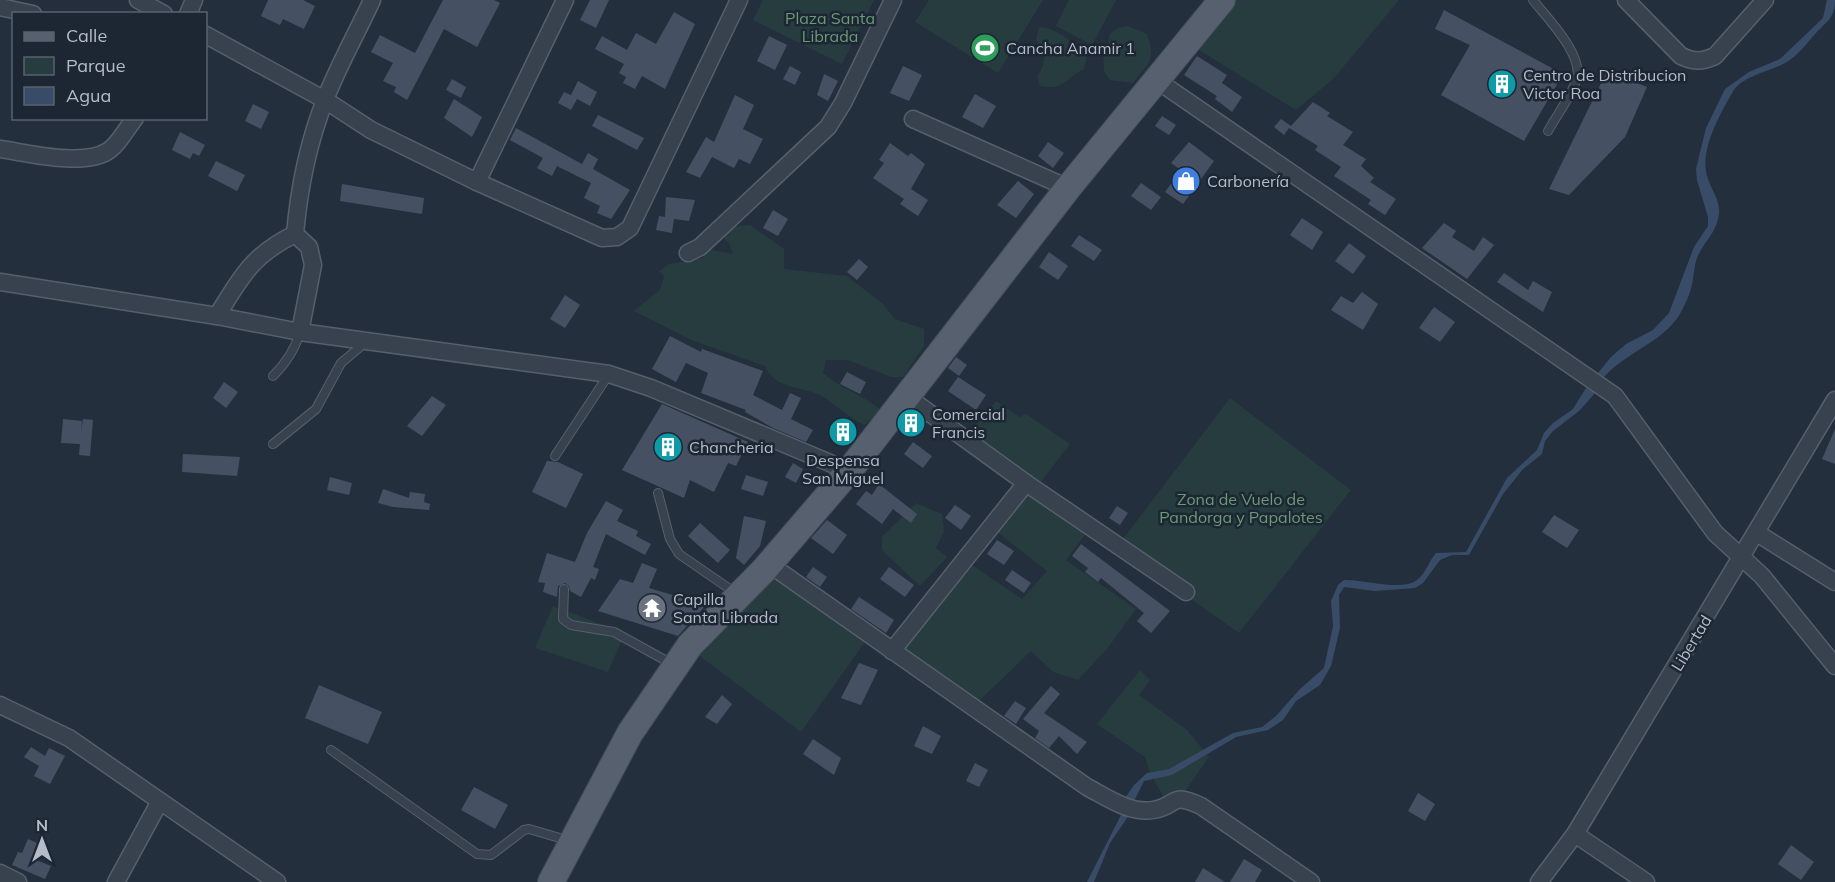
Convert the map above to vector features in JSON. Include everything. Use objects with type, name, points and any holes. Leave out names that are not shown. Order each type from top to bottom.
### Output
[{"type":"main road","points":[[551,882],[630,733],[690,645],[769,564],[849,471],[1068,188],[1222,0]]},
{"type":"street","points":[[295,234],[304,170],[325,100],[372,0]]},
{"type":"street","points":[[477,182],[565,0]]},
{"type":"street","points":[[207,36],[325,100],[371,130],[477,182],[602,238],[617,237],[630,228],[739,0]]},
{"type":"street","points":[[688,253],[700,247],[828,127],[843,103],[893,0]]},
{"type":"street","points":[[1626,0],[1681,56],[1692,61],[1705,61],[1715,56],[1765,0]]},
{"type":"street","points":[[13,6],[28,12]]},
{"type":"street","points":[[1155,79],[1615,396],[1714,533],[1762,576],[1835,666]]},
{"type":"street","points":[[913,118],[1068,188]]},
{"type":"street","points":[[0,149],[65,158],[92,158],[109,151],[133,120]]},
{"type":"street","points":[[217,316],[248,267],[279,242],[295,234]]},
{"type":"street","points":[[295,234],[309,247],[313,265],[300,332]]},
{"type":"street","points":[[0,282],[217,316],[300,332],[609,374],[651,388],[849,471]]},
{"type":"street","points":[[906,396],[1026,483],[1186,592]]},
{"type":"street","name":"Libertad","points":[[1539,882],[1575,834],[1758,533],[1835,400]]},
{"type":"street","points":[[892,651],[1026,483]]},
{"type":"street","points":[[1758,533],[1835,582]]},
{"type":"street","points":[[769,564],[1087,787],[1117,803],[1137,810],[1153,810],[1175,799],[1185,798],[1216,816],[1311,882]]},
{"type":"street","points":[[0,705],[69,738],[277,882]]},
{"type":"street","points":[[116,882],[160,801]]},
{"type":"street","points":[[1575,834],[1646,882]]},
{"type":"street","points":[[0,873],[18,882]]},
{"type":"lane","points":[[1533,0],[1574,54],[1578,66],[1577,79],[1548,130]]},
{"type":"lane","points":[[273,376],[285,364],[296,345],[300,332]]},
{"type":"lane","points":[[273,444],[316,409],[341,363],[369,340]]},
{"type":"lane","points":[[555,456],[609,374]]},
{"type":"lane","points":[[658,493],[670,539],[679,554],[738,594]]},
{"type":"lane","points":[[564,590],[563,618],[571,625],[614,632],[675,666]]},
{"type":"lane","points":[[331,750],[477,854],[491,855],[517,834],[530,829],[573,842]]},
{"type":"green space","name":"Plaza Santa Librada","points":[[763,0],[874,0],[842,64],[753,20]]},
{"type":"green space","name":"Cancha Anamir 1","points":[[929,0],[1043,0],[998,73],[915,22]]},
{"type":"green space","points":[[1069,0],[1116,0],[1092,45],[1056,26]]},
{"type":"green space","points":[[1230,0],[1399,0],[1334,78],[1296,110],[1191,45]]},
{"type":"green space","points":[[1128,26],[1147,34],[1151,51],[1147,66],[1133,83],[1110,80],[1104,71],[1103,49],[1108,44],[1110,34],[1118,28]]},
{"type":"green space","points":[[1039,27],[1052,30],[1088,51],[1084,69],[1054,87],[1040,86],[1037,76],[1044,62],[1042,49],[1036,40]]},
{"type":"green space","points":[[750,225],[784,249],[784,269],[847,276],[883,304],[895,319],[924,329],[924,346],[903,377],[891,377],[848,360],[826,360],[823,373],[882,411],[864,425],[825,398],[776,380],[765,366],[691,340],[634,311],[660,290],[664,276],[659,271],[669,264],[703,258],[707,249],[733,254],[729,243],[723,238],[734,226]]},
{"type":"green space","name":"Zona de Vuelo de Pandorga y Papalotes","points":[[1230,398],[1351,490],[1239,633],[1117,547]]},
{"type":"green space","points":[[996,401],[1019,417],[1026,414],[1070,444],[1040,483],[968,435]]},
{"type":"green space","points":[[1029,488],[1087,532],[1066,560],[1136,609],[1107,649],[1078,680],[1053,672],[1031,651],[976,704],[899,649],[972,565],[1022,599],[1047,571],[996,531]]},
{"type":"green space","points":[[916,503],[942,514],[944,531],[936,548],[947,557],[920,586],[882,550],[882,537]]},
{"type":"green space","points":[[770,572],[867,639],[801,732],[697,654]]},
{"type":"green space","points":[[553,606],[625,633],[608,672],[535,648]]},
{"type":"green space","points":[[1140,670],[1150,680],[1139,695],[1187,730],[1209,757],[1183,794],[1163,796],[1151,775],[1145,757],[1097,724]]},
{"type":"water","points":[[1827,0],[1835,0],[1832,15],[1799,52],[1787,62],[1742,82],[1732,93],[1711,135],[1706,158],[1708,179],[1718,204],[1718,220],[1697,258],[1687,299],[1680,314],[1664,333],[1613,368],[1604,377],[1598,373],[1611,357],[1626,344],[1653,330],[1669,313],[1694,247],[1708,226],[1708,217],[1696,169],[1706,128],[1725,89],[1749,72],[1780,59],[1823,18]]},
{"type":"water","points":[[1586,388],[1595,393],[1579,411],[1553,431],[1545,441],[1542,454],[1523,469],[1503,494],[1469,555],[1452,555],[1440,560],[1423,583],[1415,588],[1374,591],[1344,587],[1339,595],[1340,628],[1331,666],[1320,685],[1296,701],[1283,720],[1268,730],[1236,737],[1172,775],[1144,781],[1133,803],[1123,801],[1134,785],[1147,773],[1169,769],[1233,733],[1262,727],[1324,668],[1333,626],[1331,601],[1338,585],[1344,580],[1402,585],[1417,580],[1436,553],[1466,552],[1507,478],[1537,450],[1544,433],[1553,423],[1573,409]]},
{"type":"water","points":[[1122,813],[1129,815],[1110,843],[1094,882],[1087,882]]},
{"type":"building","points":[[268,0],[303,0],[315,6],[304,29],[283,19],[280,25],[261,16]]},
{"type":"building","points":[[443,0],[494,0],[500,3],[477,47],[444,29],[407,100],[394,92],[396,87],[383,81],[393,63],[371,52],[380,35],[415,53]]},
{"type":"building","points":[[590,0],[609,0],[596,28],[580,20]]},
{"type":"building","name":"Centro de Distribucion Victor Roa","points":[[1444,10],[1563,74],[1524,141],[1441,95],[1470,45],[1435,29]]},
{"type":"building","points":[[674,12],[695,24],[665,89],[642,76],[635,89],[623,83],[626,77],[619,73],[624,64],[595,49],[602,36],[627,50],[636,33],[656,44]]},
{"type":"building","points":[[769,36],[787,45],[775,70],[757,61]]},
{"type":"building","points":[[1197,56],[1227,75],[1222,83],[1242,97],[1232,112],[1215,99],[1217,96],[1184,75]]},
{"type":"building","points":[[790,66],[801,72],[795,85],[783,79]]},
{"type":"building","points":[[903,66],[922,75],[909,101],[890,93]]},
{"type":"building","points":[[1607,71],[1647,87],[1625,137],[1569,195],[1549,189]]},
{"type":"building","points":[[824,74],[838,81],[828,101],[817,95]]},
{"type":"building","points":[[452,79],[466,87],[461,98],[446,90]]},
{"type":"building","points":[[578,81],[597,92],[590,106],[577,99],[571,110],[558,103],[564,92],[571,95]]},
{"type":"building","points":[[975,94],[996,106],[983,128],[962,117]]},
{"type":"building","points":[[735,95],[754,105],[743,129],[763,139],[750,164],[739,159],[734,168],[712,157],[700,178],[686,172],[706,137],[714,142]]},
{"type":"building","points":[[454,99],[482,117],[472,137],[444,118]]},
{"type":"building","points":[[1313,102],[1330,113],[1327,116],[1353,132],[1343,145],[1366,159],[1361,166],[1374,178],[1370,182],[1396,199],[1385,215],[1368,204],[1371,200],[1334,176],[1341,167],[1315,150],[1318,146],[1289,128],[1284,135],[1274,127],[1281,119],[1291,126]]},
{"type":"building","points":[[253,104],[269,112],[261,129],[245,121]]},
{"type":"building","points":[[598,115],[644,138],[637,150],[592,126]]},
{"type":"building","points":[[1162,116],[1176,125],[1169,135],[1155,126]]},
{"type":"building","points":[[516,128],[582,164],[588,153],[598,159],[593,169],[630,190],[611,219],[597,213],[600,206],[584,198],[591,183],[557,166],[552,176],[537,168],[543,158],[510,140]]},
{"type":"building","points":[[180,132],[205,145],[199,156],[193,153],[190,159],[172,150]]},
{"type":"building","points":[[1048,142],[1064,153],[1053,168],[1038,156]]},
{"type":"building","name":"Carbonería","points":[[1189,142],[1214,161],[1183,204],[1165,192],[1181,170],[1171,163]]},
{"type":"building","points":[[890,143],[908,156],[911,153],[925,164],[911,189],[928,200],[918,216],[900,204],[904,199],[873,178],[884,163],[879,160]]},
{"type":"building","points":[[216,161],[245,175],[237,191],[208,176]]},
{"type":"building","points":[[1018,181],[1034,194],[1016,218],[997,205]]},
{"type":"building","points":[[1141,183],[1161,197],[1151,210],[1131,196]]},
{"type":"building","points":[[342,184],[424,198],[422,214],[340,201]]},
{"type":"building","points":[[666,197],[695,200],[689,221],[674,219],[672,233],[656,230],[659,216],[665,217]]},
{"type":"building","points":[[773,210],[788,219],[778,236],[763,228]]},
{"type":"building","points":[[1302,218],[1323,232],[1312,250],[1290,235]]},
{"type":"building","points":[[1444,223],[1456,231],[1452,237],[1474,251],[1483,237],[1494,245],[1467,279],[1422,248]]},
{"type":"building","points":[[1079,235],[1102,250],[1094,261],[1071,246]]},
{"type":"building","points":[[1349,243],[1366,256],[1353,274],[1335,261]]},
{"type":"building","points":[[1049,252],[1068,266],[1058,280],[1039,267]]},
{"type":"building","points":[[859,259],[868,267],[857,280],[847,272]]},
{"type":"building","points":[[1504,273],[1528,290],[1533,281],[1552,292],[1543,312],[1497,282]]},
{"type":"building","points":[[1362,292],[1378,304],[1363,330],[1331,310],[1341,296],[1353,303]]},
{"type":"building","points":[[565,295],[580,305],[565,328],[550,319]]},
{"type":"building","points":[[1434,307],[1455,322],[1440,342],[1419,328]]},
{"type":"building","points":[[670,336],[701,352],[702,349],[763,371],[753,395],[782,410],[790,393],[801,398],[791,419],[813,430],[806,442],[773,428],[745,412],[746,410],[701,393],[708,373],[686,363],[676,382],[652,369]]},
{"type":"building","points":[[956,357],[967,365],[959,376],[948,368]]},
{"type":"building","points":[[847,372],[866,382],[860,394],[840,384]]},
{"type":"building","points":[[958,377],[986,395],[976,410],[948,391]]},
{"type":"building","points":[[224,382],[238,392],[226,408],[213,398]]},
{"type":"building","points":[[432,396],[446,405],[422,436],[407,426]]},
{"type":"building","name":"Chancheria","points":[[662,404],[748,442],[736,466],[728,463],[714,492],[690,480],[684,498],[622,470]]},
{"type":"building","name":"Comercial Francis","points":[[912,414],[920,419],[910,438],[899,432]]},
{"type":"building","points":[[63,419],[82,421],[81,433],[83,419],[93,420],[90,456],[79,455],[80,444],[61,443]]},
{"type":"building","points":[[1835,429],[1835,464],[1822,459]]},
{"type":"building","points":[[913,442],[932,456],[923,468],[904,454]]},
{"type":"building","points":[[183,454],[240,457],[237,476],[182,472]]},
{"type":"building","points":[[547,461],[558,462],[583,474],[566,508],[532,492]]},
{"type":"building","points":[[793,463],[803,469],[796,483],[785,477]]},
{"type":"building","points":[[746,475],[768,482],[763,496],[741,489]]},
{"type":"building","points":[[330,477],[352,483],[349,495],[327,490]]},
{"type":"building","points":[[879,484],[917,514],[911,523],[893,509],[882,524],[856,504],[866,491],[872,495]]},
{"type":"building","points":[[383,489],[409,498],[410,492],[425,494],[424,502],[430,504],[429,510],[393,507],[378,503]]},
{"type":"building","points":[[606,501],[623,510],[617,521],[638,531],[636,536],[651,544],[645,555],[606,534],[593,567],[599,569],[595,580],[591,578],[581,597],[570,591],[569,586],[565,583],[558,586],[557,597],[543,592],[545,583],[538,582],[547,553],[575,562],[587,533]]},
{"type":"building","points":[[955,505],[971,516],[961,530],[945,518]]},
{"type":"building","points":[[1117,506],[1128,513],[1120,525],[1109,518]]},
{"type":"building","points":[[1554,515],[1579,530],[1567,548],[1542,532]]},
{"type":"building","points":[[744,516],[766,521],[760,546],[744,565],[736,558]]},
{"type":"building","points":[[827,520],[847,535],[833,554],[811,538]]},
{"type":"building","points":[[700,523],[730,550],[718,563],[688,536]]},
{"type":"building","points":[[997,540],[1014,551],[1004,565],[987,554]]},
{"type":"building","points":[[1081,544],[1170,611],[1151,633],[1137,621],[1144,613],[1101,578],[1098,582],[1085,572],[1088,568],[1072,556]]},
{"type":"building","name":"Capilla Santa Librada","points":[[642,563],[657,569],[649,588],[706,605],[678,636],[598,611],[620,579],[633,583]]},
{"type":"building","points":[[813,567],[827,577],[820,587],[806,577]]},
{"type":"building","points":[[889,567],[914,585],[905,597],[880,579]]},
{"type":"building","points":[[1012,570],[1031,583],[1024,593],[1005,580]]},
{"type":"building","points":[[859,597],[894,620],[886,633],[851,609]]},
{"type":"building","points":[[859,663],[878,670],[861,705],[841,698]]},
{"type":"building","points":[[319,685],[382,712],[368,744],[305,718]]},
{"type":"building","points":[[1051,686],[1060,694],[1044,713],[1087,742],[1077,754],[1059,736],[1049,748],[1035,738],[1039,731],[1023,719]]},
{"type":"building","points":[[722,695],[732,704],[717,724],[705,717]]},
{"type":"building","points":[[1015,701],[1026,708],[1016,724],[1004,716]]},
{"type":"building","points":[[923,726],[941,736],[932,754],[914,746]]},
{"type":"building","points":[[813,739],[841,758],[834,775],[803,754]]},
{"type":"building","points":[[31,747],[45,756],[49,748],[65,756],[50,784],[34,776],[39,766],[24,757]]},
{"type":"building","points":[[975,763],[988,770],[979,787],[966,781]]},
{"type":"building","points":[[474,787],[508,805],[495,829],[461,810]]},
{"type":"building","points":[[1418,793],[1435,804],[1425,821],[1408,811]]},
{"type":"building","points":[[28,839],[42,845],[36,860],[51,866],[45,879],[12,865],[18,852],[22,853]]},
{"type":"building","points":[[1791,845],[1814,862],[1801,880],[1778,864]]},
{"type":"building","points":[[1244,859],[1262,870],[1255,882],[1230,882]]},
{"type":"building","points":[[1203,868],[1225,882],[1195,882]]},
{"type":"place","name":"Cancha Anamir 1","points":[[985,48]]},
{"type":"place","name":"Centro de Distribucion Victor Roa","points":[[1502,84]]},
{"type":"place","name":"Carbonería","points":[[1186,181]]},
{"type":"place","name":"Comercial Francis","points":[[911,423]]},
{"type":"place","name":"Despensa San Miguel","points":[[843,432]]},
{"type":"place","name":"Chancheria","points":[[668,447]]},
{"type":"place","name":"Capilla Santa Librada","points":[[652,608]]}]
